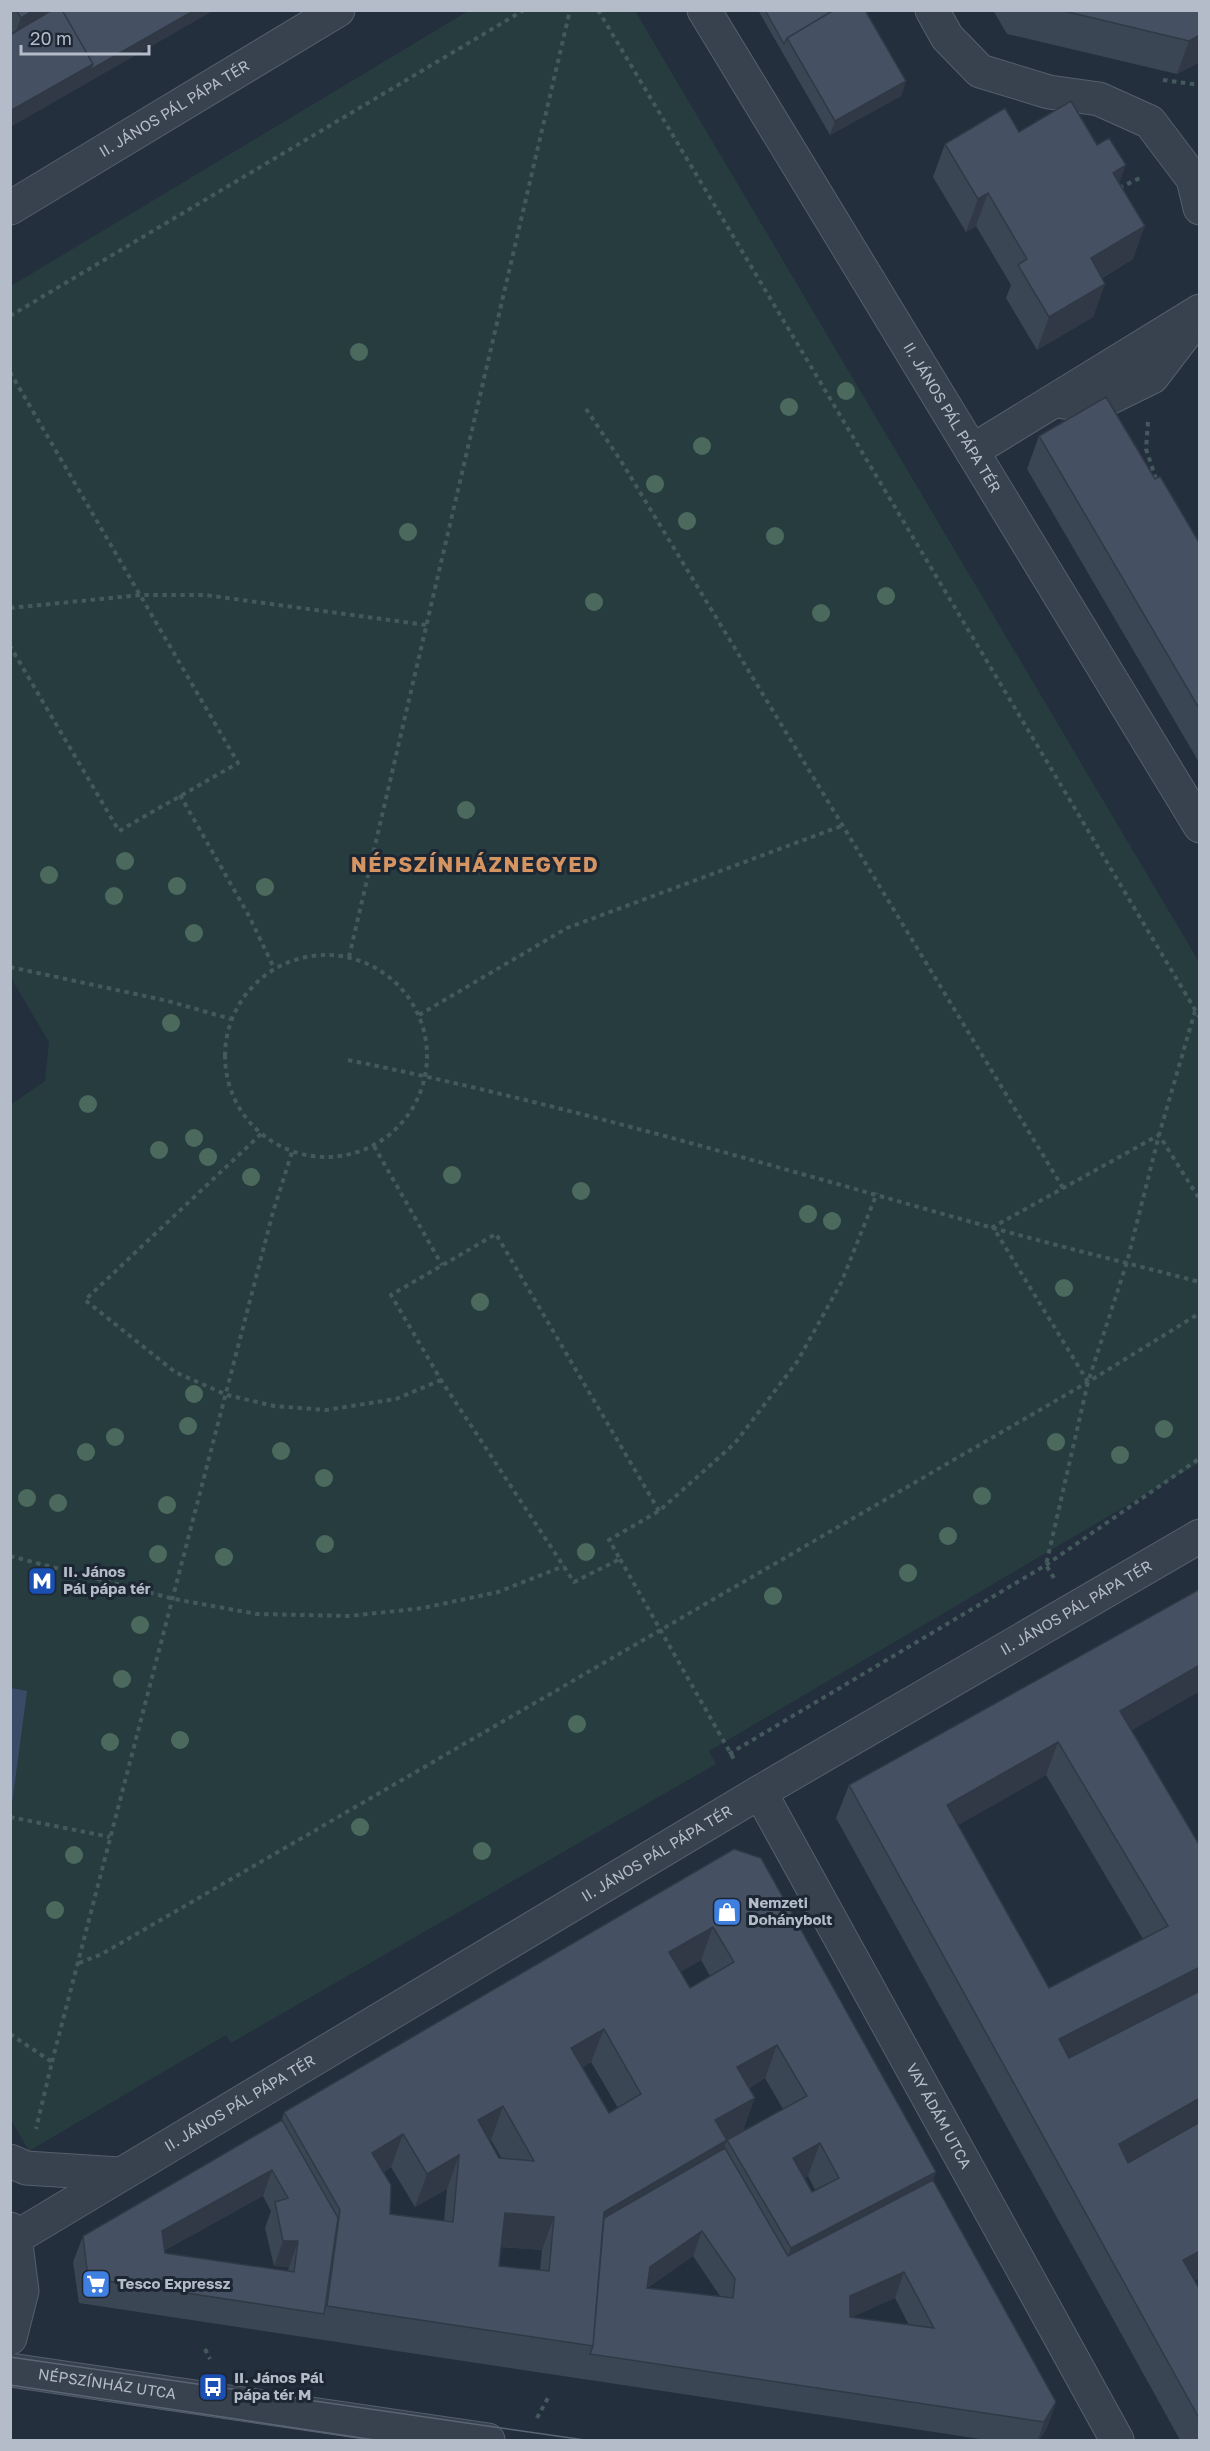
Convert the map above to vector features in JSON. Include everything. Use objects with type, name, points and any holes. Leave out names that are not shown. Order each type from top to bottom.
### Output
[{"type":"street","name":"II. JÁNOS PÁL PÁPA TÉR","points":[[10,208],[338,10]]},
{"type":"street","name":"II. JÁNOS PÁL PÁPA TÉR","points":[[704,10],[1200,826]]},
{"type":"street","points":[[932,10],[947,37],[980,71],[1049,92],[1099,99],[1150,122],[1193,179],[1200,208]]},
{"type":"street","points":[[972,452],[1200,313]]},
{"type":"street","points":[[1055,402],[1097,404],[1152,376],[1200,313]]},
{"type":"street","name":"II. JÁNOS PÁL PÁPA TÉR","points":[[10,2338],[22,2291],[12,2236],[760,1792],[1200,1536]]},
{"type":"street","name":"VAY ÁDÁM UTCA","points":[[760,1792],[1117,2440]]},
{"type":"street","points":[[18,2164],[119,2174]]},
{"type":"street","name":"NÉPSZÍNHÁZ UTCA","points":[[10,2370],[488,2440]]},
{"type":"path","points":[[10,316],[524,10]]},
{"type":"path","points":[[349,957],[570,10]]},
{"type":"path","points":[[598,10],[1200,1018]]},
{"type":"path","points":[[1163,80],[1200,85]]},
{"type":"path","points":[[10,372],[238,763],[119,831],[10,646]]},
{"type":"path","points":[[1152,376],[1146,449],[1153,474],[1159,485]]},
{"type":"path","points":[[586,409],[621,461],[844,825],[1063,1188]]},
{"type":"path","points":[[10,608],[141,594],[205,595],[426,625]]},
{"type":"path","points":[[180,795],[249,916],[274,968]]},
{"type":"path","points":[[419,1015],[567,927],[844,825]]},
{"type":"path","points":[[314,956],[349,957],[368,963],[385,973],[400,987],[419,1015],[427,1053],[426,1076],[418,1098],[406,1118],[391,1134],[374,1146],[333,1157],[292,1152],[261,1134],[240,1111],[228,1082],[224,1050],[231,1019],[248,991],[274,968],[294,960],[314,956]]},
{"type":"path","points":[[10,967],[168,1001],[231,1019]]},
{"type":"path","points":[[1046,1565],[1088,1382],[1126,1262],[1195,1010]]},
{"type":"path","points":[[348,1060],[426,1076],[877,1193],[993,1227],[1200,1282]]},
{"type":"path","points":[[261,1134],[85,1300],[175,1372],[226,1395],[274,1406],[326,1410],[396,1399],[441,1380]]},
{"type":"path","points":[[993,1227],[1159,1135]]},
{"type":"path","points":[[1159,1135],[1200,1200]]},
{"type":"path","points":[[374,1146],[442,1265]]},
{"type":"path","points":[[18,2164],[52,2062],[79,1963],[273,1212],[292,1152]]},
{"type":"path","points":[[877,1193],[841,1282],[797,1362],[735,1443],[658,1511],[609,1540],[729,1754],[1046,1565],[1200,1458]]},
{"type":"path","points":[[993,1227],[1088,1382]]},
{"type":"path","points":[[620,1559],[574,1582],[441,1380],[391,1295],[496,1234],[658,1511]]},
{"type":"path","points":[[79,1963],[102,1954],[1088,1382],[1200,1313]]},
{"type":"path","points":[[10,1556],[174,1599],[257,1614],[350,1616],[423,1608],[498,1592],[564,1566]]},
{"type":"path","points":[[11,1817],[110,1837]]},
{"type":"path","points":[[10,2034],[52,2062]]},
{"type":"path","points":[[537,2418],[549,2396]]},
{"type":"green space","name":"II. János Pál pápa tér","points":[[468,11],[635,11],[1199,962],[1199,1463],[709,1751],[716,1764],[231,2043],[226,2035],[29,2151],[10,2118],[10,1105],[45,1081],[49,1042],[11,978],[11,286]]},
{"type":"water","points":[[10,1688],[27,1691],[11,1811]]},
{"type":"building","points":[[16,10],[34,10],[21,18]]},
{"type":"building","points":[[52,10],[62,10],[93,64],[10,111],[10,35]]},
{"type":"building","points":[[62,10],[195,10],[90,70],[93,64]]},
{"type":"building","points":[[765,10],[834,10],[787,38],[784,44]]},
{"type":"building","points":[[834,10],[865,10],[906,81],[835,121],[787,38]]},
{"type":"building","points":[[1060,10],[1200,10],[1200,35],[1189,41]]},
{"type":"building","points":[[1071,101],[1097,145],[1109,138],[1126,165],[1113,173],[1145,226],[1091,258],[1105,284],[1049,317],[1018,265],[1027,259],[988,193],[978,199],[945,144],[1005,108],[1019,132]]},
{"type":"building","points":[[1106,397],[1155,479],[1160,476],[1200,544],[1200,710],[1039,436]]},
{"type":"building","points":[[1200,1589],[1200,1665],[1120,1711],[1200,1846],[1200,1967],[1059,2039],[1069,2058],[1200,1991],[1200,2098],[1119,2144],[1128,2163],[1200,2122],[1200,2251],[1183,2260],[1200,2290],[1200,2420],[849,1785]],"holes":[[[1058,1742],[1168,1926],[1049,1988],[947,1805]]]},
{"type":"building","points":[[734,1849],[761,1858],[936,2172],[791,2248],[727,2140],[604,2212],[593,2346],[327,2306],[340,2210],[284,2112]],"holes":[[[713,1927],[734,1962],[690,1988],[669,1952]],[[604,2029],[641,2094],[609,2113],[571,2048]],[[777,2045],[807,2096],[727,2140],[715,2120],[755,2098],[737,2067]],[[503,2106],[534,2161],[499,2158],[478,2120]],[[403,2134],[427,2174],[459,2155],[453,2222],[390,2214],[391,2185],[372,2153]],[[820,2143],[839,2178],[812,2192],[793,2158]],[[505,2213],[554,2217],[549,2271],[499,2266]]]},
{"type":"building","points":[[282,2120],[338,2218],[324,2314],[88,2278],[83,2236]],"holes":[[[272,2170],[288,2198],[275,2202],[283,2241],[298,2241],[294,2272],[165,2253],[162,2231]]]},
{"type":"building","points":[[725,2148],[788,2256],[933,2180],[1056,2402],[1044,2422],[590,2354],[593,2346],[604,2218]],"holes":[[[702,2231],[735,2279],[733,2298],[647,2288],[650,2267]],[[904,2272],[934,2328],[850,2317],[850,2296]]]},
{"type":"tram line","points":[[10,2357],[585,2440]]},
{"type":"tram line","points":[[10,2385],[375,2440]]},
{"type":"place","name":"II. János Pál pápa tér","points":[[42,1581]]},
{"type":"place","name":"Nemzeti Dohánybolt","points":[[727,1912]]},
{"type":"place","name":"Tesco Expressz","points":[[96,2284]]},
{"type":"place","name":"II. János Pál pápa tér M","points":[[213,2387]]},
{"type":"district","name":"NÉPSZÍNHÁZNEGYED","points":[[475,865]]}]
